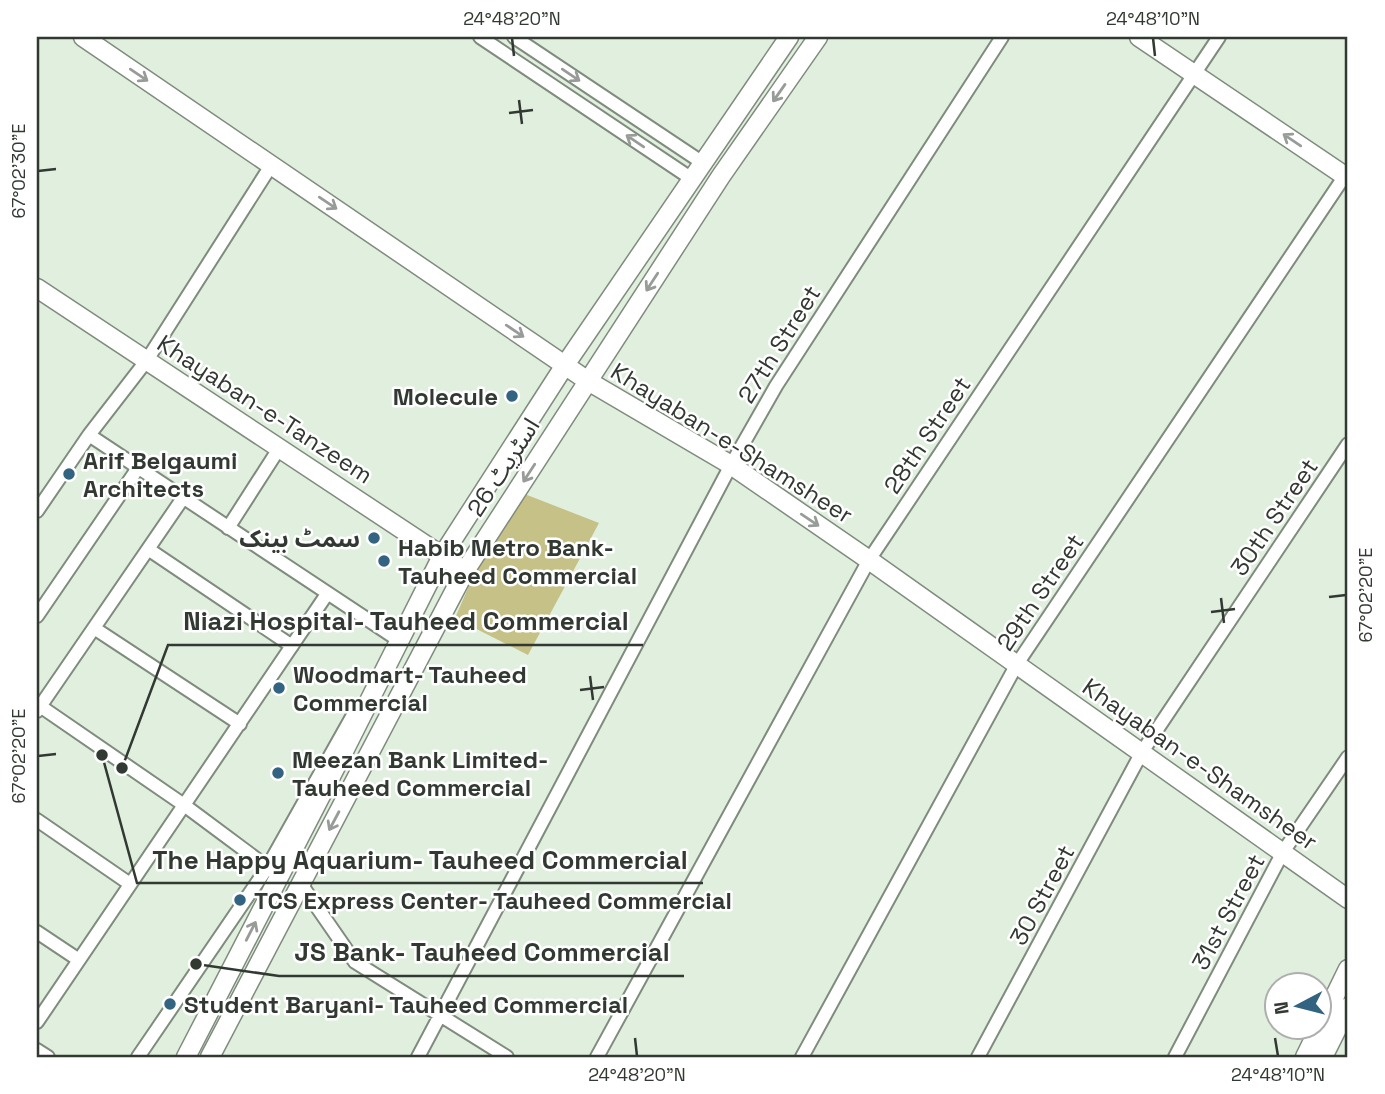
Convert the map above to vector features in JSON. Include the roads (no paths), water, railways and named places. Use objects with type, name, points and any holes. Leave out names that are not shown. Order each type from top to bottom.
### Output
[{"type":"main road","name":"Khayaban-e-Shamsheer","points":[[83,37],[588,381],[730,465],[1017,664],[1348,900]]},
{"type":"main road","name":"اسٹریٹ 26","points":[[186,1057],[273,871],[442,556],[565,365],[789,37]]},
{"type":"main road","name":"اسٹریٹ 26","points":[[210,1057],[465,571],[721,176],[818,37]]},
{"type":"main road","points":[[1139,37],[1347,175]]},
{"type":"main road","name":"Khayaban-e-Tanzeem","points":[[37,288],[465,571]]},
{"type":"main road","points":[[1305,1057],[1348,970]]},
{"type":"main road","points":[[1323,1057],[1348,1007]]},
{"type":"street","points":[[480,37],[692,179]]},
{"type":"street","points":[[514,37],[703,163]]},
{"type":"street","name":"27th Street","points":[[418,1057],[730,465],[776,386],[1002,37]]},
{"type":"street","name":"28th Street","points":[[597,1057],[869,560],[1219,37]]},
{"type":"street","points":[[37,511],[89,435],[147,360],[272,164]]},
{"type":"street","name":"29th Street","points":[[802,1057],[1017,664],[1347,175]]},
{"type":"street","points":[[89,435],[398,640]]},
{"type":"street","name":"30th Street","points":[[1142,752],[1348,444]]},
{"type":"street","points":[[228,528],[280,447]]},
{"type":"street","points":[[37,616],[138,468]]},
{"type":"street","points":[[138,1057],[273,871],[184,805],[38,707],[183,498]]},
{"type":"street","points":[[148,549],[292,646]]},
{"type":"street","points":[[37,1022],[327,594]]},
{"type":"street","points":[[94,628],[240,724]]},
{"type":"street","name":"30 Street","points":[[978,1057],[1142,752]]},
{"type":"street","name":"31st Street","points":[[1175,1057],[1283,852],[1348,757]]},
{"type":"street","points":[[37,820],[130,884]]},
{"type":"street","points":[[301,884],[355,962],[507,1057]]},
{"type":"street","points":[[37,932],[79,960]]},
{"type":"street","points":[[37,997],[48,1005]]},
{"type":"street","points":[[37,1050],[48,1057]]},
{"type":"place","name":"Molecule","points":[[512,396]]},
{"type":"place","name":"Arif Belgaumi Architects","points":[[69,474]]},
{"type":"place","name":"سمٹ بینک","points":[[374,538]]},
{"type":"place","name":"Habib Metro Bank- Tauheed Commercial","points":[[384,561]]},
{"type":"place","name":"Woodmart- Tauheed Commercial","points":[[279,688]]},
{"type":"place","name":"The Happy Aquarium- Tauheed Commercial","points":[[102,755]]},
{"type":"place","name":"Niazi Hospital- Tauheed Commercial","points":[[122,768]]},
{"type":"place","name":"Meezan Bank Limited- Tauheed Commercial","points":[[278,773]]},
{"type":"place","name":"TCS Express Center- Tauheed Commercial","points":[[240,900]]},
{"type":"place","name":"JS Bank- Tauheed Commercial","points":[[196,964]]},
{"type":"place","name":"Student Baryani- Tauheed Commercial","points":[[170,1004]]}]
